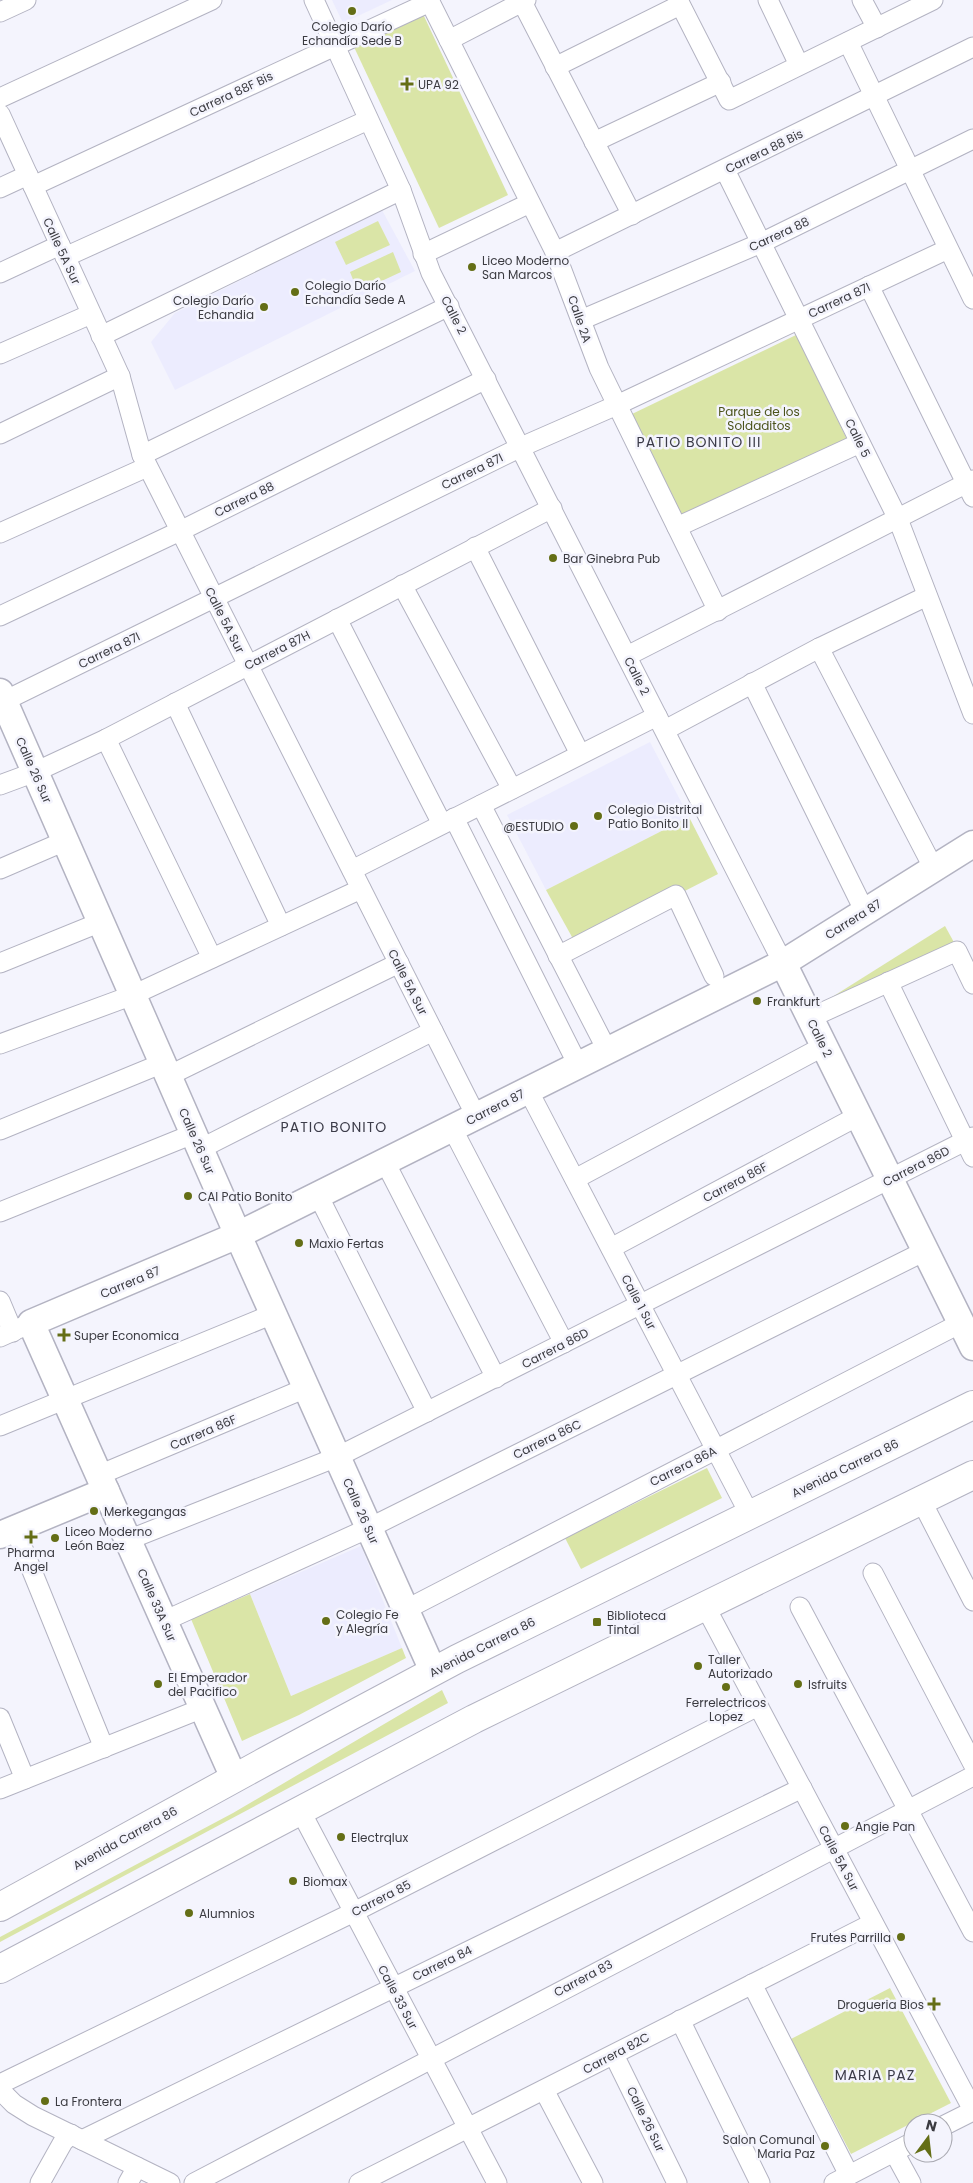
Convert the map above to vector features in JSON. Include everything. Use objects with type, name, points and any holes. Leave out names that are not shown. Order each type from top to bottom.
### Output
[{"type":"main road","name":"Avenida Carrera 86","points":[[0,1907],[433,1671],[973,1406]]},
{"type":"main road","points":[[0,1970],[474,1719],[973,1475]]},
{"type":"street","points":[[0,12],[26,0]]},
{"type":"street","points":[[0,98],[212,0]]},
{"type":"street","name":"Calle 2","points":[[314,0],[401,190],[423,254],[783,962],[973,1347]]},
{"type":"street","points":[[768,0],[799,65]]},
{"type":"street","points":[[862,0],[877,28]]},
{"type":"street","points":[[555,67],[679,2],[729,100],[933,0]]},
{"type":"street","name":"Carrera 88F Bis","points":[[0,188],[31,181],[335,46],[429,1]]},
{"type":"street","name":"Calle 2A","points":[[429,1],[555,252],[589,344],[718,611]]},
{"type":"street","points":[[449,40],[523,1],[632,216]]},
{"type":"street","points":[[848,42],[973,299]]},
{"type":"street","name":"Carrera 88 Bis","points":[[555,252],[632,216],[973,47]]},
{"type":"street","points":[[594,142],[721,82]]},
{"type":"street","name":"Calle 5A Sur","points":[[0,114],[120,376],[144,461],[476,1116]]},
{"type":"street","points":[[0,273],[63,251],[368,120]]},
{"type":"street","name":"Carrera 88","points":[[580,320],[761,243],[973,139]]},
{"type":"street","name":"Calle 5","points":[[725,170],[898,519],[973,714]]},
{"type":"street","points":[[101,336],[401,190]]},
{"type":"street","points":[[423,254],[530,203]]},
{"type":"street","name":"Carrera 87I","points":[[1,699],[214,599],[521,447],[948,249]]},
{"type":"street","points":[[627,656],[898,519],[971,487],[869,286]]},
{"type":"street","points":[[0,533],[449,306]]},
{"type":"street","points":[[0,354],[91,314]]},
{"type":"street","points":[[0,434],[120,376]]},
{"type":"street","name":"Carrera 88","points":[[0,616],[180,531],[486,379]]},
{"type":"street","points":[[677,527],[860,442]]},
{"type":"street","name":"Carrera 87H","points":[[0,785],[35,772],[106,739],[552,508]]},
{"type":"street","points":[[475,547],[580,754]]},
{"type":"street","points":[[402,585],[512,789]]},
{"type":"street","points":[[352,870],[580,754],[661,723],[752,684],[819,648],[928,596]]},
{"type":"street","points":[[337,619],[448,821],[578,1065]]},
{"type":"street","points":[[819,648],[934,868]]},
{"type":"street","points":[[752,684],[865,912]]},
{"type":"street","name":"Calle 26 Sur","points":[[1,699],[433,1671]]},
{"type":"street","points":[[175,703],[281,926]]},
{"type":"street","points":[[106,739],[212,958]]},
{"type":"street","points":[[481,805],[607,1050]]},
{"type":"street","points":[[0,869],[65,841]]},
{"type":"street","name":"Carrera 87","points":[[15,1331],[238,1235],[783,962],[973,844]]},
{"type":"street","points":[[0,1044],[133,995],[361,889]]},
{"type":"street","points":[[558,956],[676,895],[714,976]]},
{"type":"street","points":[[0,963],[101,922]]},
{"type":"street","points":[[810,1018],[888,982],[965,959],[973,984]]},
{"type":"street","points":[[0,1130],[165,1069],[399,963]]},
{"type":"street","points":[[888,982],[970,1145]]},
{"type":"street","points":[[0,1212],[197,1142],[433,1031]]},
{"type":"street","points":[[575,1179],[824,1046]]},
{"type":"street","name":"Calle 1 Sur","points":[[528,1090],[750,1515]]},
{"type":"street","name":"Carrera 86F","points":[[611,1248],[858,1116]]},
{"type":"street","points":[[452,1128],[564,1343]]},
{"type":"street","name":"Carrera 86D","points":[[128,1540],[337,1458],[890,1179],[970,1145]]},
{"type":"street","points":[[385,1162],[496,1378]]},
{"type":"street","points":[[318,1195],[427,1412]]},
{"type":"street","name":"Carrera 86C","points":[[164,1621],[368,1528],[925,1251]]},
{"type":"street","name":"Calle 33A Sur","points":[[0,1301],[15,1331],[65,1399],[234,1778]]},
{"type":"street","points":[[0,1426],[273,1314]]},
{"type":"street","name":"Carrera 86A","points":[[405,1610],[961,1322]]},
{"type":"street","name":"Carrera 86F","points":[[8,1532],[103,1483],[306,1388]]},
{"type":"street","points":[[921,1500],[973,1601]]},
{"type":"street","points":[[8,1532],[104,1748]]},
{"type":"street","points":[[873,1573],[973,1764]]},
{"type":"street","name":"Calle 5A Sur","points":[[705,1606],[973,2110]]},
{"type":"street","points":[[800,1607],[973,1932]]},
{"type":"street","name":"Carrera 85","points":[[0,2084],[354,1912],[758,1706]]},
{"type":"street","points":[[0,1789],[203,1708]]},
{"type":"street","points":[[0,1718],[24,1779]]},
{"type":"street","name":"Carrera 83","points":[[194,2183],[973,1776]]},
{"type":"street","name":"Carrera 84","points":[[77,2137],[393,1987],[802,1788]]},
{"type":"street","name":"Calle 33 Sur","points":[[300,1810],[497,2183]]},
{"type":"street","name":"Carrera 82C","points":[[359,2183],[873,1923]]},
{"type":"street","points":[[752,1984],[842,2179],[903,2147]]},
{"type":"street","points":[[680,2020],[760,2183]]},
{"type":"street","name":"Calle 26 Sur","points":[[614,2055],[677,2183]]},
{"type":"street","points":[[0,2090],[14,2104],[77,2137],[133,2175],[170,2183]]},
{"type":"street","points":[[544,2090],[593,2183]]},
{"type":"street","points":[[953,2121],[973,2110]]},
{"type":"street","points":[[40,2183],[63,2142],[77,2137]]},
{"type":"street","points":[[894,2152],[911,2183]]},
{"type":"shaded area","name":"Colegio Darío Echandía Sede B","points":[[332,0],[392,0],[343,23]]},
{"type":"shaded area","name":"Colegio Darío Echandía Sede A","points":[[382,210],[415,271],[175,390],[151,342],[175,313]]},
{"type":"shaded area","name":"Colegio Distrital Patio Bonito II","points":[[650,742],[689,817],[546,890],[507,815]]},
{"type":"shaded area","name":"Colegio Fe y Alegría","points":[[361,1546],[402,1648],[291,1696],[250,1594]]},
{"type":"green space","points":[[423,14],[508,195],[439,228],[354,47]]},
{"type":"green space","points":[[378,221],[390,245],[346,265],[335,242]]},
{"type":"green space","points":[[393,252],[401,272],[358,292],[350,272]]},
{"type":"green space","name":"Parque de los Soldaditos","points":[[796,335],[848,441],[684,520],[632,414]]},
{"type":"green space","points":[[689,817],[718,874],[577,946],[546,890]]},
{"type":"green space","points":[[945,926],[956,946],[821,1004]]},
{"type":"green space","points":[[707,1468],[722,1498],[581,1569],[565,1538]]},
{"type":"green space","points":[[250,1594],[291,1696],[402,1648],[406,1658],[299,1715],[242,1741],[191,1619]]},
{"type":"green space","points":[[442,1690],[448,1703],[0,1942],[0,1937],[233,1813]]},
{"type":"green space","points":[[890,1988],[951,2103],[931,2113],[903,2113],[903,2127],[851,2154],[791,2039]]},
{"type":"place","name":"Colegio Darío Echandía Sede B","points":[[352,11]]},
{"type":"place","name":"UPA 92","points":[[407,84]]},
{"type":"place","name":"Liceo Moderno San Marcos","points":[[472,267]]},
{"type":"place","name":"Colegio Darío Echandía Sede A","points":[[295,292]]},
{"type":"place","name":"Colegio Darío Echandia","points":[[264,307]]},
{"type":"place","name":"Bar Ginebra Pub","points":[[553,558]]},
{"type":"place","name":"Colegio Distrital Patio Bonito II","points":[[598,816]]},
{"type":"place","name":"@ESTUDIO","points":[[574,826]]},
{"type":"place","name":"Frankfurt","points":[[757,1001]]},
{"type":"place","name":"CAI Patio Bonito","points":[[188,1196]]},
{"type":"place","name":"Maxio Fertas","points":[[299,1243]]},
{"type":"place","name":"Super Economica","points":[[64,1335]]},
{"type":"place","name":"Merkegangas","points":[[94,1511]]},
{"type":"place","name":"Pharma Angel","points":[[31,1537]]},
{"type":"place","name":"Liceo Moderno León Baez","points":[[55,1538]]},
{"type":"place","name":"Colegio Fe y Alegría","points":[[326,1621]]},
{"type":"place","name":"Biblioteca Tintal","points":[[597,1622]]},
{"type":"place","name":"Taller Autorizado","points":[[698,1666]]},
{"type":"place","name":"El Emperador del Pacifico","points":[[158,1684]]},
{"type":"place","name":"Isfruits","points":[[798,1684]]},
{"type":"place","name":"Ferrelectricos Lopez","points":[[726,1687]]},
{"type":"place","name":"Angie Pan","points":[[845,1826]]},
{"type":"place","name":"Electrqlux","points":[[341,1837]]},
{"type":"place","name":"Biomax","points":[[293,1881]]},
{"type":"place","name":"Alumnios","points":[[189,1913]]},
{"type":"place","name":"Frutes Parrilla","points":[[901,1937]]},
{"type":"place","name":"Drogueria Bios","points":[[934,2004]]},
{"type":"place","name":"La Frontera","points":[[45,2101]]},
{"type":"place","name":"Salon Comunal Maria Paz","points":[[825,2146]]},
{"type":"district","name":"PATIO BONITO III","points":[[699,442]]},
{"type":"district","name":"PATIO BONITO","points":[[334,1127]]},
{"type":"district","name":"MARIA PAZ","points":[[875,2075]]}]
